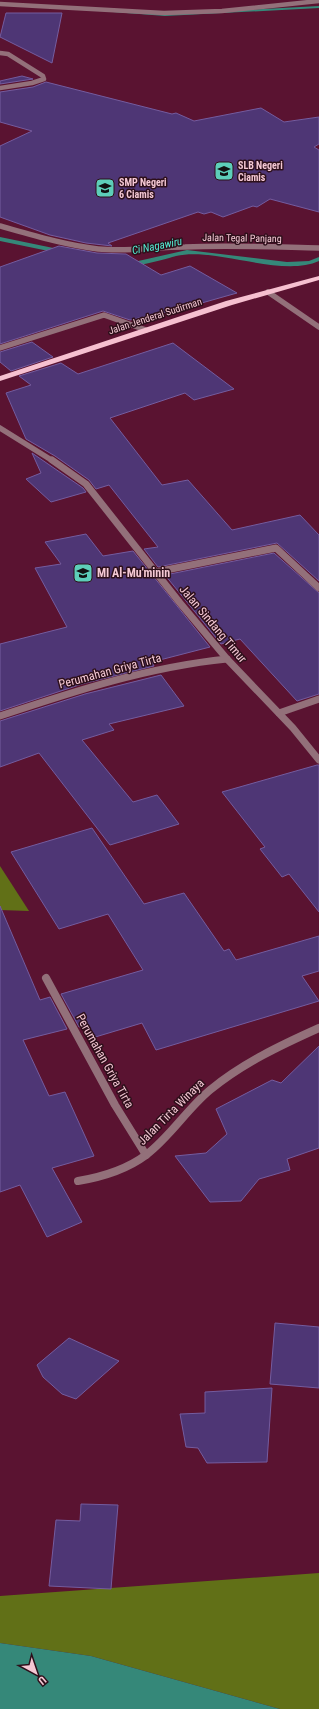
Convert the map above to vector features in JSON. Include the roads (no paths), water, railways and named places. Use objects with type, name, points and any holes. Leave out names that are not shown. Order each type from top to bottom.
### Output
[{"type":"highway","name":"Jalan Jenderal Sudirman","points":[[0,379],[229,303],[319,278]]},
{"type":"street","points":[[0,4],[42,5],[165,13],[217,11],[319,1]]},
{"type":"street","points":[[0,53],[8,54],[43,76],[44,79],[32,84],[0,88]]},
{"type":"street","name":"Jalan Tegal Panjang","points":[[0,226],[56,241],[97,249],[129,251],[168,246],[318,247]]},
{"type":"street","points":[[268,292],[319,327]]},
{"type":"street","points":[[0,348],[104,315],[146,330]]},
{"type":"street","name":"Jalan Sindang Timur","points":[[0,428],[59,464],[86,484],[228,659],[319,760]]},
{"type":"street","points":[[156,572],[276,548],[279,549],[319,588]]},
{"type":"street","name":"Perumahan Griya Tirta","points":[[0,716],[87,687],[200,661],[228,659]]},
{"type":"street","points":[[279,714],[319,699]]},
{"type":"street","name":"Perumahan Griya Tirta","points":[[46,978],[115,1105],[146,1154]]},
{"type":"street","name":"Jalan Tirta Winaya","points":[[78,1181],[99,1177],[121,1169],[146,1154],[210,1090],[244,1066],[275,1047],[319,1028]]},
{"type":"waterway","points":[[115,12],[165,15],[319,7]]},
{"type":"waterway","name":"Ci Nagawiru","points":[[0,239],[63,252]]},
{"type":"waterway","name":"Ci Nagawiru","points":[[128,264],[187,252],[287,264],[310,263],[319,259]]},
{"type":"place","name":"SLB Negeri Ciamis","points":[[224,171]]},
{"type":"place","name":"SMP Negeri 6 Ciamis","points":[[105,188]]},
{"type":"place","name":"MI Al-Mu'minin","points":[[83,573]]}]
